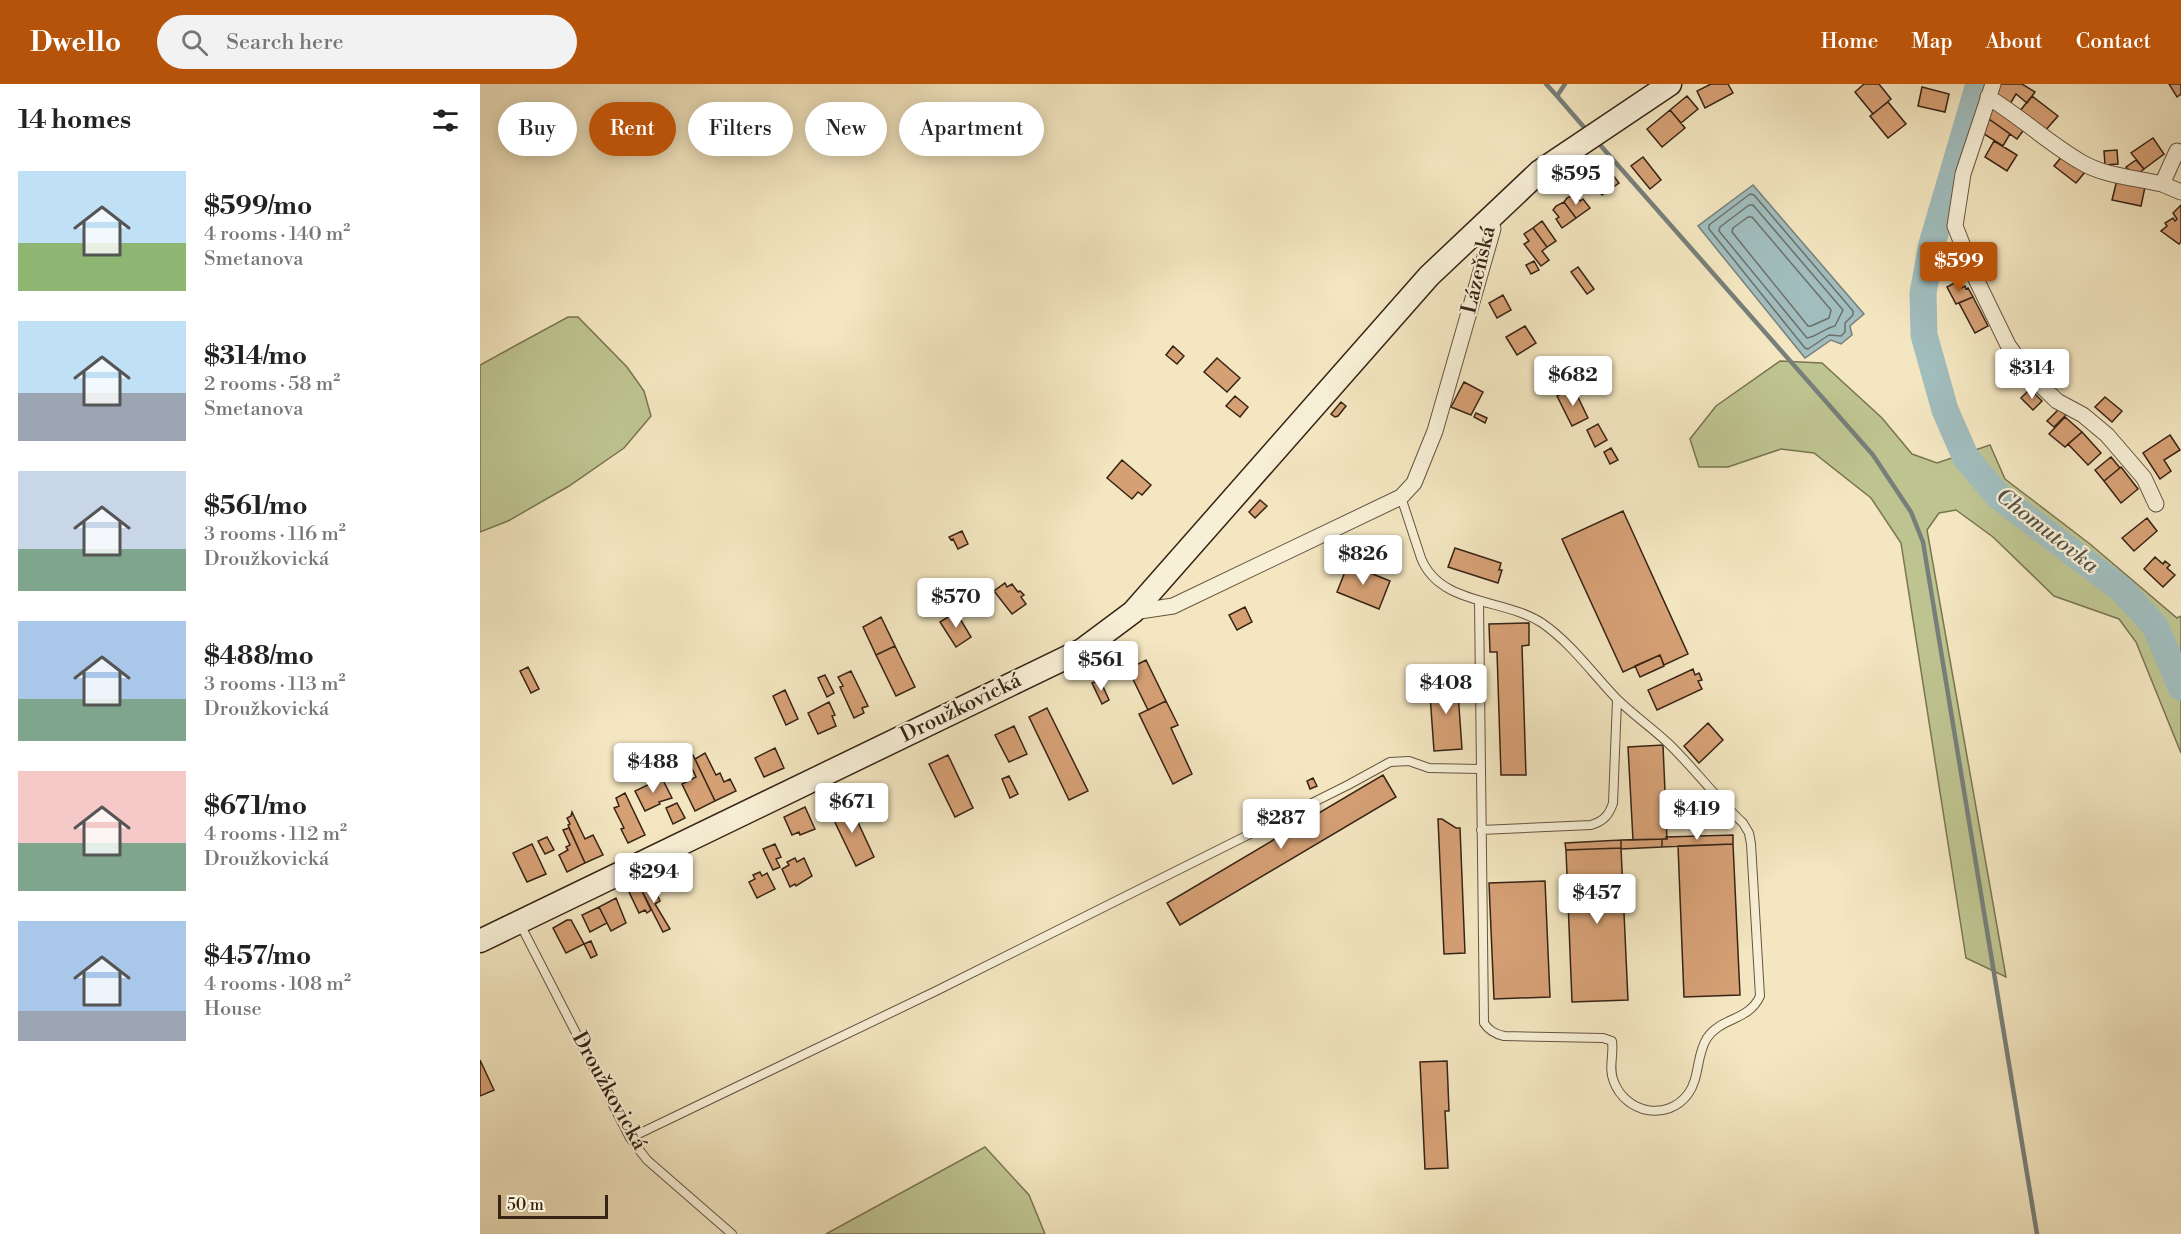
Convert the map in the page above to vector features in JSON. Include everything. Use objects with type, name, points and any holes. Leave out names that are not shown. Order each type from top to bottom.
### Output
[{"type":"street","name":"Lázeňská","points":[[1401,497],[1414,483],[1435,431],[1493,229],[1490,218],[1539,172],[1670,84]]},
{"type":"street","points":[[2156,504],[2144,478],[2107,435],[2083,416],[2057,401],[2028,373],[2008,345],[1975,277],[1954,226],[1963,174],[1990,91],[2012,111],[2081,163],[2098,170],[2162,184],[2181,192]]},
{"type":"street","points":[[2162,184],[2177,151]]},
{"type":"street","points":[[1133,612],[1429,276],[1490,218]]},
{"type":"street","name":"Droužkovická","points":[[480,941],[1082,650],[1133,612],[1173,606],[1401,497]]},
{"type":"lane","points":[[1401,497],[1425,567],[1445,587],[1540,622],[1558,635],[1617,700],[1668,743],[1743,823],[1749,833],[1760,996],[1755,1007],[1731,1019],[1708,1036],[1696,1080],[1688,1095],[1677,1106],[1664,1112],[1635,1107],[1621,1096],[1613,1081],[1610,1064],[1614,1052],[1612,1041],[1603,1038],[1504,1036],[1495,1034],[1484,1023],[1479,601]]},
{"type":"lane","points":[[1481,830],[1591,825],[1601,822],[1609,814],[1612,803],[1617,700]]},
{"type":"lane","points":[[630,1138],[936,991],[1390,762],[1409,761],[1429,768],[1480,769]]},
{"type":"lane","name":"Droužkovická","points":[[519,922],[630,1138],[647,1160],[732,1234]]},
{"type":"green space","points":[[568,317],[578,317],[627,367],[644,391],[651,416],[624,448],[569,486],[508,521],[480,532],[480,365]]},
{"type":"green space","points":[[1780,361],[1822,363],[1882,418],[1912,454],[1937,463],[1990,445],[2005,479],[2090,544],[2177,618],[2181,616],[2181,753],[2136,642],[2119,619],[2054,596],[1993,537],[1956,510],[1939,513],[1927,530],[2006,977],[1966,958],[1901,543],[1871,498],[1814,453],[1781,449],[1728,467],[1699,467],[1690,439],[1716,406]]},
{"type":"green space","points":[[985,1147],[1029,1195],[1045,1234],[826,1234]]},
{"type":"water","points":[[1753,185],[1864,314],[1850,326],[1852,335],[1841,344],[1831,340],[1805,358],[1698,226]]},
{"type":"building","points":[[1711,84],[1728,84],[1733,93],[1705,108],[1697,91]]},
{"type":"building","points":[[1864,84],[1879,84],[1891,99],[1873,114],[1855,92]]},
{"type":"building","points":[[1999,84],[2022,84],[2035,92],[2027,103],[2016,94],[2010,104],[1995,93]]},
{"type":"building","points":[[2169,84],[2181,84],[2181,94],[2177,97]]},
{"type":"building","points":[[1922,87],[1949,94],[1945,112],[1918,106]]},
{"type":"building","points":[[1687,96],[1698,109],[1681,123],[1670,110]]},
{"type":"building","points":[[2032,96],[2058,116],[2044,132],[2019,112]]},
{"type":"building","points":[[1888,102],[1906,124],[1888,138],[1870,116]]},
{"type":"building","points":[[1993,103],[2026,127],[2017,139],[1989,119]]},
{"type":"building","points":[[1670,110],[1685,128],[1662,147],[1647,129]]},
{"type":"building","points":[[1989,119],[2010,134],[2003,146],[1984,134]]},
{"type":"building","points":[[2153,138],[2164,154],[2144,169],[2131,153]]},
{"type":"building","points":[[1994,141],[2017,155],[2007,171],[1985,157]]},
{"type":"building","points":[[2117,150],[2118,164],[2105,165],[2104,151]]},
{"type":"building","points":[[2063,155],[2085,172],[2076,183],[2054,166]]},
{"type":"building","points":[[1643,157],[1661,180],[1650,189],[1631,166]]},
{"type":"building","points":[[2136,160],[2144,169],[2135,176],[2126,167]]},
{"type":"building","points":[[1607,167],[1619,183],[1602,195],[1591,179]]},
{"type":"building","points":[[2117,180],[2145,187],[2141,206],[2112,200]]},
{"type":"building","points":[[1575,194],[1580,201],[1583,199],[1590,208],[1576,218],[1564,202]]},
{"type":"building","points":[[1564,202],[1576,218],[1562,228],[1556,219],[1559,217],[1553,210]]},
{"type":"building","points":[[2181,205],[2181,242],[2179,244],[2161,231],[2167,226],[2165,223],[2173,218],[2175,221],[2177,219],[2173,213]]},
{"type":"building","points":[[1542,221],[1556,241],[1547,247],[1533,228]]},
{"type":"building","points":[[1533,228],[1547,247],[1542,251],[1549,260],[1541,266],[1524,244],[1529,241],[1524,234]]},
{"type":"building","points":[[1534,261],[1539,270],[1531,274],[1526,265]]},
{"type":"building","points":[[1578,267],[1594,289],[1587,294],[1571,272]]},
{"type":"building","points":[[1956,282],[1959,289],[1965,286],[1966,289],[1968,288],[1973,297],[1956,304],[1947,287]]},
{"type":"building","points":[[1503,295],[1511,310],[1497,318],[1489,303]]},
{"type":"building","points":[[1973,297],[1988,326],[1975,333],[1959,303]]},
{"type":"building","points":[[1525,326],[1536,343],[1517,355],[1506,337]]},
{"type":"building","points":[[1173,346],[1184,356],[1177,364],[1166,355]]},
{"type":"building","points":[[1217,358],[1240,378],[1227,392],[1204,372]]},
{"type":"building","points":[[1464,382],[1483,392],[1471,415],[1451,407]]},
{"type":"building","points":[[1573,387],[1588,418],[1572,426],[1557,396]]},
{"type":"building","points":[[2030,389],[2042,401],[2033,410],[2021,398]]},
{"type":"building","points":[[1235,396],[1248,407],[1240,417],[1226,406]]},
{"type":"building","points":[[2105,397],[2122,411],[2112,422],[2095,407]]},
{"type":"building","points":[[1341,402],[1346,406],[1335,417],[1331,414]]},
{"type":"building","points":[[2059,409],[2066,415],[2054,427],[2047,421]]},
{"type":"building","points":[[1476,413],[1487,418],[1485,423],[1474,417]]},
{"type":"building","points":[[2065,417],[2082,432],[2065,447],[2049,434]]},
{"type":"building","points":[[1598,424],[1607,440],[1595,447],[1587,430]]},
{"type":"building","points":[[2082,432],[2101,453],[2088,465],[2068,444]]},
{"type":"building","points":[[2170,435],[2180,450],[2164,460],[2171,471],[2160,479],[2143,453]]},
{"type":"building","points":[[1611,448],[1618,460],[1610,464],[1604,452]]},
{"type":"building","points":[[2111,457],[2120,468],[2104,481],[2095,470]]},
{"type":"building","points":[[1122,460],[1151,485],[1142,495],[1138,492],[1132,499],[1107,478]]},
{"type":"building","points":[[2121,467],[2138,489],[2121,503],[2104,481]]},
{"type":"building","points":[[1260,500],[1267,506],[1255,518],[1249,512]]},
{"type":"building","points":[[1623,511],[1688,654],[1664,665],[1660,655],[1623,672],[1562,539]]},
{"type":"building","points":[[2147,518],[2157,531],[2134,551],[2122,538]]},
{"type":"building","points":[[962,531],[968,544],[958,549],[953,539],[949,537]]},
{"type":"building","points":[[1455,548],[1501,563],[1499,570],[1502,570],[1498,583],[1448,567]]},
{"type":"building","points":[[2155,557],[2163,564],[2165,561],[2170,565],[2167,568],[2175,575],[2163,587],[2144,569]]},
{"type":"building","points":[[1348,564],[1390,581],[1379,609],[1337,592]]},
{"type":"building","points":[[1005,583],[1007,587],[1012,584],[1018,592],[1024,595],[1021,597],[1026,604],[1012,614],[994,591]]},
{"type":"building","points":[[1245,607],[1252,622],[1237,630],[1229,615]]},
{"type":"building","points":[[956,612],[971,637],[956,647],[940,622]]},
{"type":"building","points":[[881,617],[895,646],[876,655],[863,627]]},
{"type":"building","points":[[1529,623],[1529,645],[1522,646],[1526,775],[1501,775],[1497,652],[1490,652],[1489,624]]},
{"type":"building","points":[[895,646],[915,687],[896,696],[876,655]]},
{"type":"building","points":[[1660,655],[1664,666],[1640,677],[1635,666]]},
{"type":"building","points":[[1146,660],[1166,701],[1148,710],[1128,669]]},
{"type":"building","points":[[528,667],[539,689],[531,693],[520,671]]},
{"type":"building","points":[[1466,667],[1468,696],[1459,697],[1457,668]]},
{"type":"building","points":[[1693,669],[1695,675],[1699,673],[1702,680],[1698,681],[1702,689],[1657,710],[1648,690]]},
{"type":"building","points":[[851,671],[868,706],[862,708],[864,713],[854,718],[838,677]]},
{"type":"building","points":[[825,675],[834,693],[827,697],[818,678]]},
{"type":"building","points":[[1457,679],[1462,749],[1434,751],[1429,681]]},
{"type":"building","points":[[1100,680],[1109,700],[1102,704],[1092,683]]},
{"type":"building","points":[[785,690],[798,719],[786,725],[773,696]]},
{"type":"building","points":[[1166,701],[1178,725],[1171,728],[1192,774],[1173,784],[1139,714]]},
{"type":"building","points":[[829,702],[835,715],[832,716],[836,726],[818,734],[808,713]]},
{"type":"building","points":[[1047,708],[1088,791],[1069,800],[1029,717]]},
{"type":"building","points":[[1708,723],[1723,740],[1699,763],[1684,746]]},
{"type":"building","points":[[1014,726],[1027,754],[1009,762],[995,735]]},
{"type":"building","points":[[1663,745],[1667,839],[1633,840],[1628,747]]},
{"type":"building","points":[[775,748],[784,768],[764,777],[755,758]]},
{"type":"building","points":[[705,753],[716,775],[720,773],[724,782],[730,779],[736,791],[715,801],[695,759]]},
{"type":"building","points":[[693,755],[715,801],[695,811],[682,784],[696,777],[687,758]]},
{"type":"building","points":[[948,755],[973,808],[955,817],[929,764]]},
{"type":"building","points":[[1383,775],[1396,797],[1180,925],[1167,903]]},
{"type":"building","points":[[1009,776],[1018,794],[1010,798],[1002,779]]},
{"type":"building","points":[[662,778],[672,798],[659,802],[660,804],[645,811],[635,791]]},
{"type":"building","points":[[1313,778],[1317,786],[1310,789],[1307,781]]},
{"type":"building","points":[[625,793],[645,835],[628,843],[621,829],[624,828],[614,808],[619,806],[616,798]]},
{"type":"building","points":[[677,803],[685,818],[673,824],[666,808]]},
{"type":"building","points":[[849,803],[874,857],[856,866],[830,812]]},
{"type":"building","points":[[805,807],[815,829],[800,835],[799,832],[792,835],[784,817]]},
{"type":"building","points":[[572,812],[585,839],[593,835],[603,855],[585,863],[568,825],[570,824],[567,818]]},
{"type":"building","points":[[1438,819],[1460,828],[1465,953],[1444,954]]},
{"type":"building","points":[[569,828],[585,863],[567,872],[559,855],[568,850],[566,847],[570,845],[563,830]]},
{"type":"building","points":[[1733,835],[1733,844],[1662,847],[1662,839],[1667,839],[1666,837]]},
{"type":"building","points":[[547,837],[554,850],[545,854],[538,841]]},
{"type":"building","points":[[1662,839],[1662,847],[1621,849],[1621,840]]},
{"type":"building","points":[[1621,840],[1621,848],[1566,850],[1565,843]]},
{"type":"building","points":[[532,844],[546,874],[527,882],[513,853]]},
{"type":"building","points":[[775,844],[781,857],[776,859],[780,867],[773,870],[763,849]]},
{"type":"building","points":[[1733,844],[1740,995],[1684,997],[1678,846]]},
{"type":"building","points":[[1621,848],[1628,1000],[1572,1002],[1566,850]]},
{"type":"building","points":[[795,858],[797,862],[804,858],[812,876],[790,887],[782,869],[789,865],[787,862]]},
{"type":"building","points":[[685,865],[690,875],[683,878],[686,885],[676,888],[668,873]]},
{"type":"building","points":[[760,872],[762,876],[767,873],[775,889],[757,898],[749,882],[755,879],[753,875]]},
{"type":"building","points":[[651,881],[660,901],[655,904],[670,929],[663,932],[640,887]]},
{"type":"building","points":[[1545,881],[1550,997],[1494,999],[1489,883]]},
{"type":"building","points":[[640,887],[651,910],[647,913],[645,910],[639,913],[629,892]]},
{"type":"building","points":[[616,898],[626,923],[611,931],[599,907]]},
{"type":"building","points":[[599,907],[607,923],[590,932],[582,915]]},
{"type":"building","points":[[571,920],[584,944],[566,953],[553,928]]},
{"type":"building","points":[[591,941],[597,955],[591,958],[584,944]]},
{"type":"building","points":[[480,1060],[494,1090],[480,1096]]},
{"type":"building","points":[[1447,1061],[1449,1111],[1445,1111],[1448,1168],[1425,1169],[1420,1062]]},
{"type":"waterway","points":[[1546,84],[1557,96]]},
{"type":"waterway","points":[[1565,84],[1557,96],[1583,126]]},
{"type":"waterway","name":"Chomutovka","points":[[1979,84],[1932,244],[1923,293],[1924,335],[1945,410],[1966,458],[1998,496],[2122,590],[2155,626],[2181,687]]},
{"type":"waterway","points":[[1601,146],[1873,455],[1911,512],[1923,542],[2037,1234]]}]
